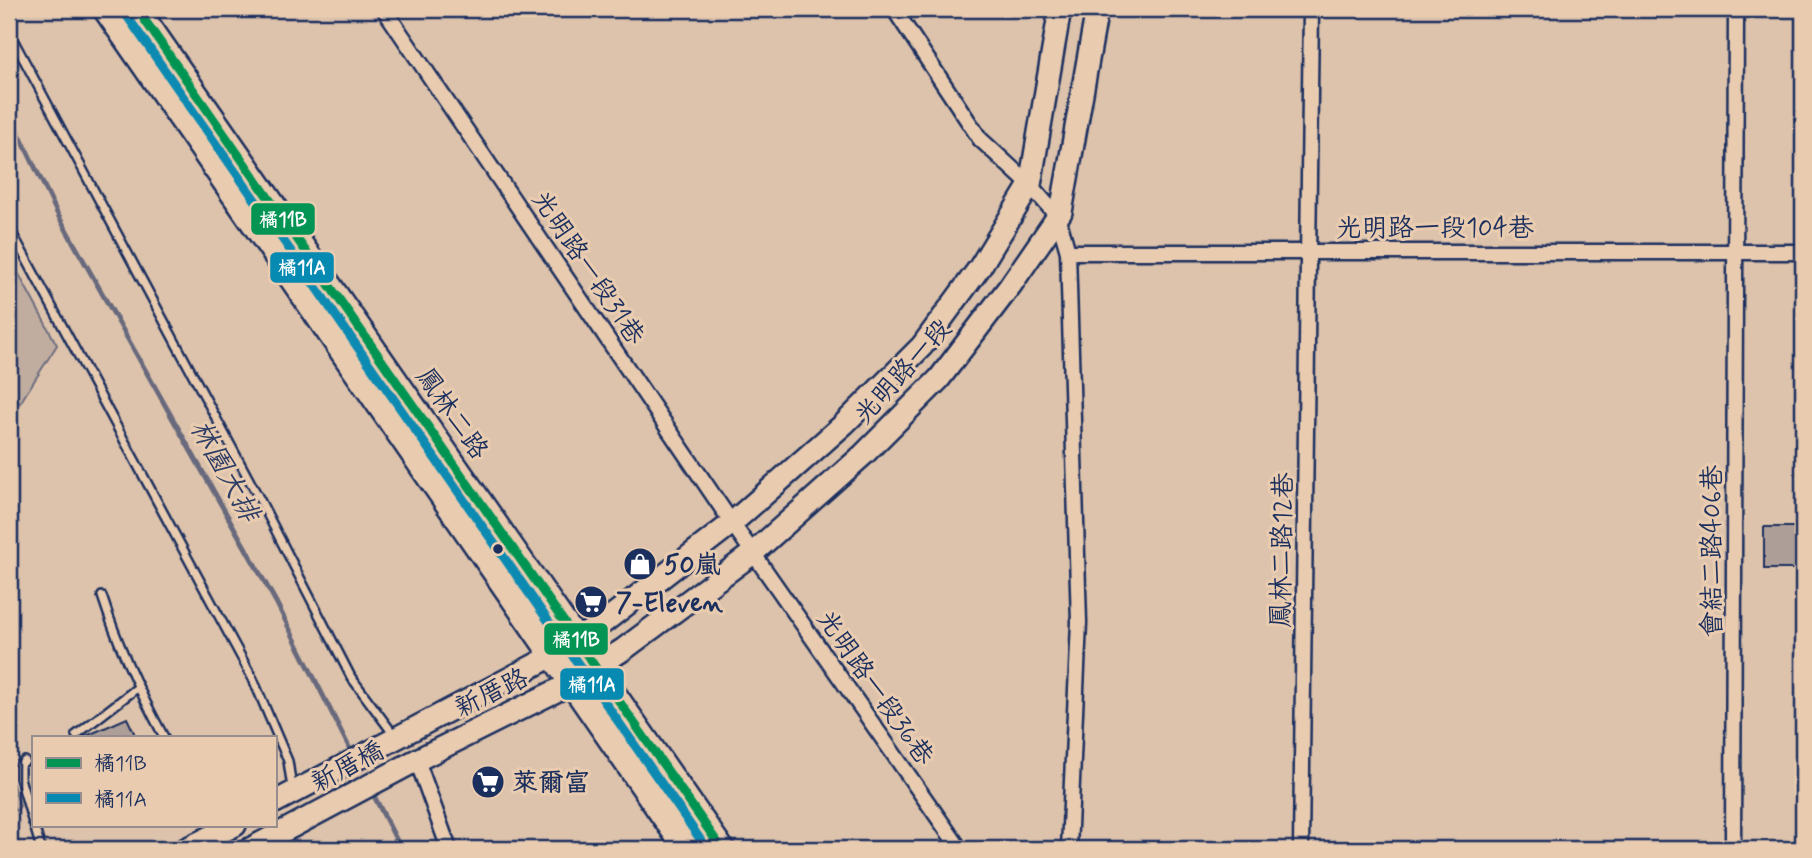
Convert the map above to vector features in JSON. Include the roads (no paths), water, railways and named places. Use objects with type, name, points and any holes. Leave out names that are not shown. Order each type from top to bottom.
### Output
[{"type":"main road","points":[[105,9],[686,849]]},
{"type":"main road","name":"鳳林二路","points":[[137,9],[722,849]]},
{"type":"street","name":"光明路一段31巷","points":[[384,9],[753,553]]},
{"type":"street","points":[[894,9],[980,139],[1030,185],[1058,217],[1068,252],[1079,622],[1069,849]]},
{"type":"street","name":"光明路一段","points":[[577,640],[732,523],[844,424],[922,346],[980,267],[1030,185],[1060,9]]},
{"type":"street","name":"光明路一段","points":[[595,667],[624,649],[753,553],[863,456],[939,379],[1010,286],[1061,212],[1097,9]]},
{"type":"street","name":"鳳林二路12巷","points":[[1301,849],[1311,9]]},
{"type":"street","name":"會結二路406巷","points":[[1733,849],[1736,9]]},
{"type":"street","name":"光明路一段104巷","points":[[1068,252],[1803,252]]},
{"type":"street","name":"光明路一段36巷","points":[[753,553],[960,849]]},
{"type":"street","name":"新厝路","points":[[396,738],[552,656],[577,640]]},
{"type":"street","name":"新厝路","points":[[414,762],[570,684],[595,667]]},
{"type":"street","name":"新厝橋","points":[[289,795],[396,738]]},
{"type":"street","points":[[414,762],[449,849]]},
{"type":"street","name":"新厝橋","points":[[250,849],[414,762]]},
{"type":"street","points":[[186,849],[222,834]]},
{"type":"lane","points":[[9,32],[260,500],[351,677],[396,738]]},
{"type":"lane","points":[[9,227],[253,679],[288,761],[289,795]]},
{"type":"lane","points":[[102,596],[118,646],[163,736]]},
{"type":"lane","points":[[76,735],[137,688]]},
{"type":"lane","points":[[25,761],[20,765],[20,778],[32,820]]},
{"type":"lane","points":[[34,826],[41,849]]},
{"type":"waterway","name":"林園大排","points":[[9,113],[58,215],[276,602],[353,755]]},
{"type":"waterway","name":"林園大排","points":[[370,788],[401,849]]},
{"type":"place","name":"50嵐","points":[[640,564]]},
{"type":"place","name":"7-Eleven","points":[[591,602]]},
{"type":"place","name":"萊爾富","points":[[488,782]]}]
